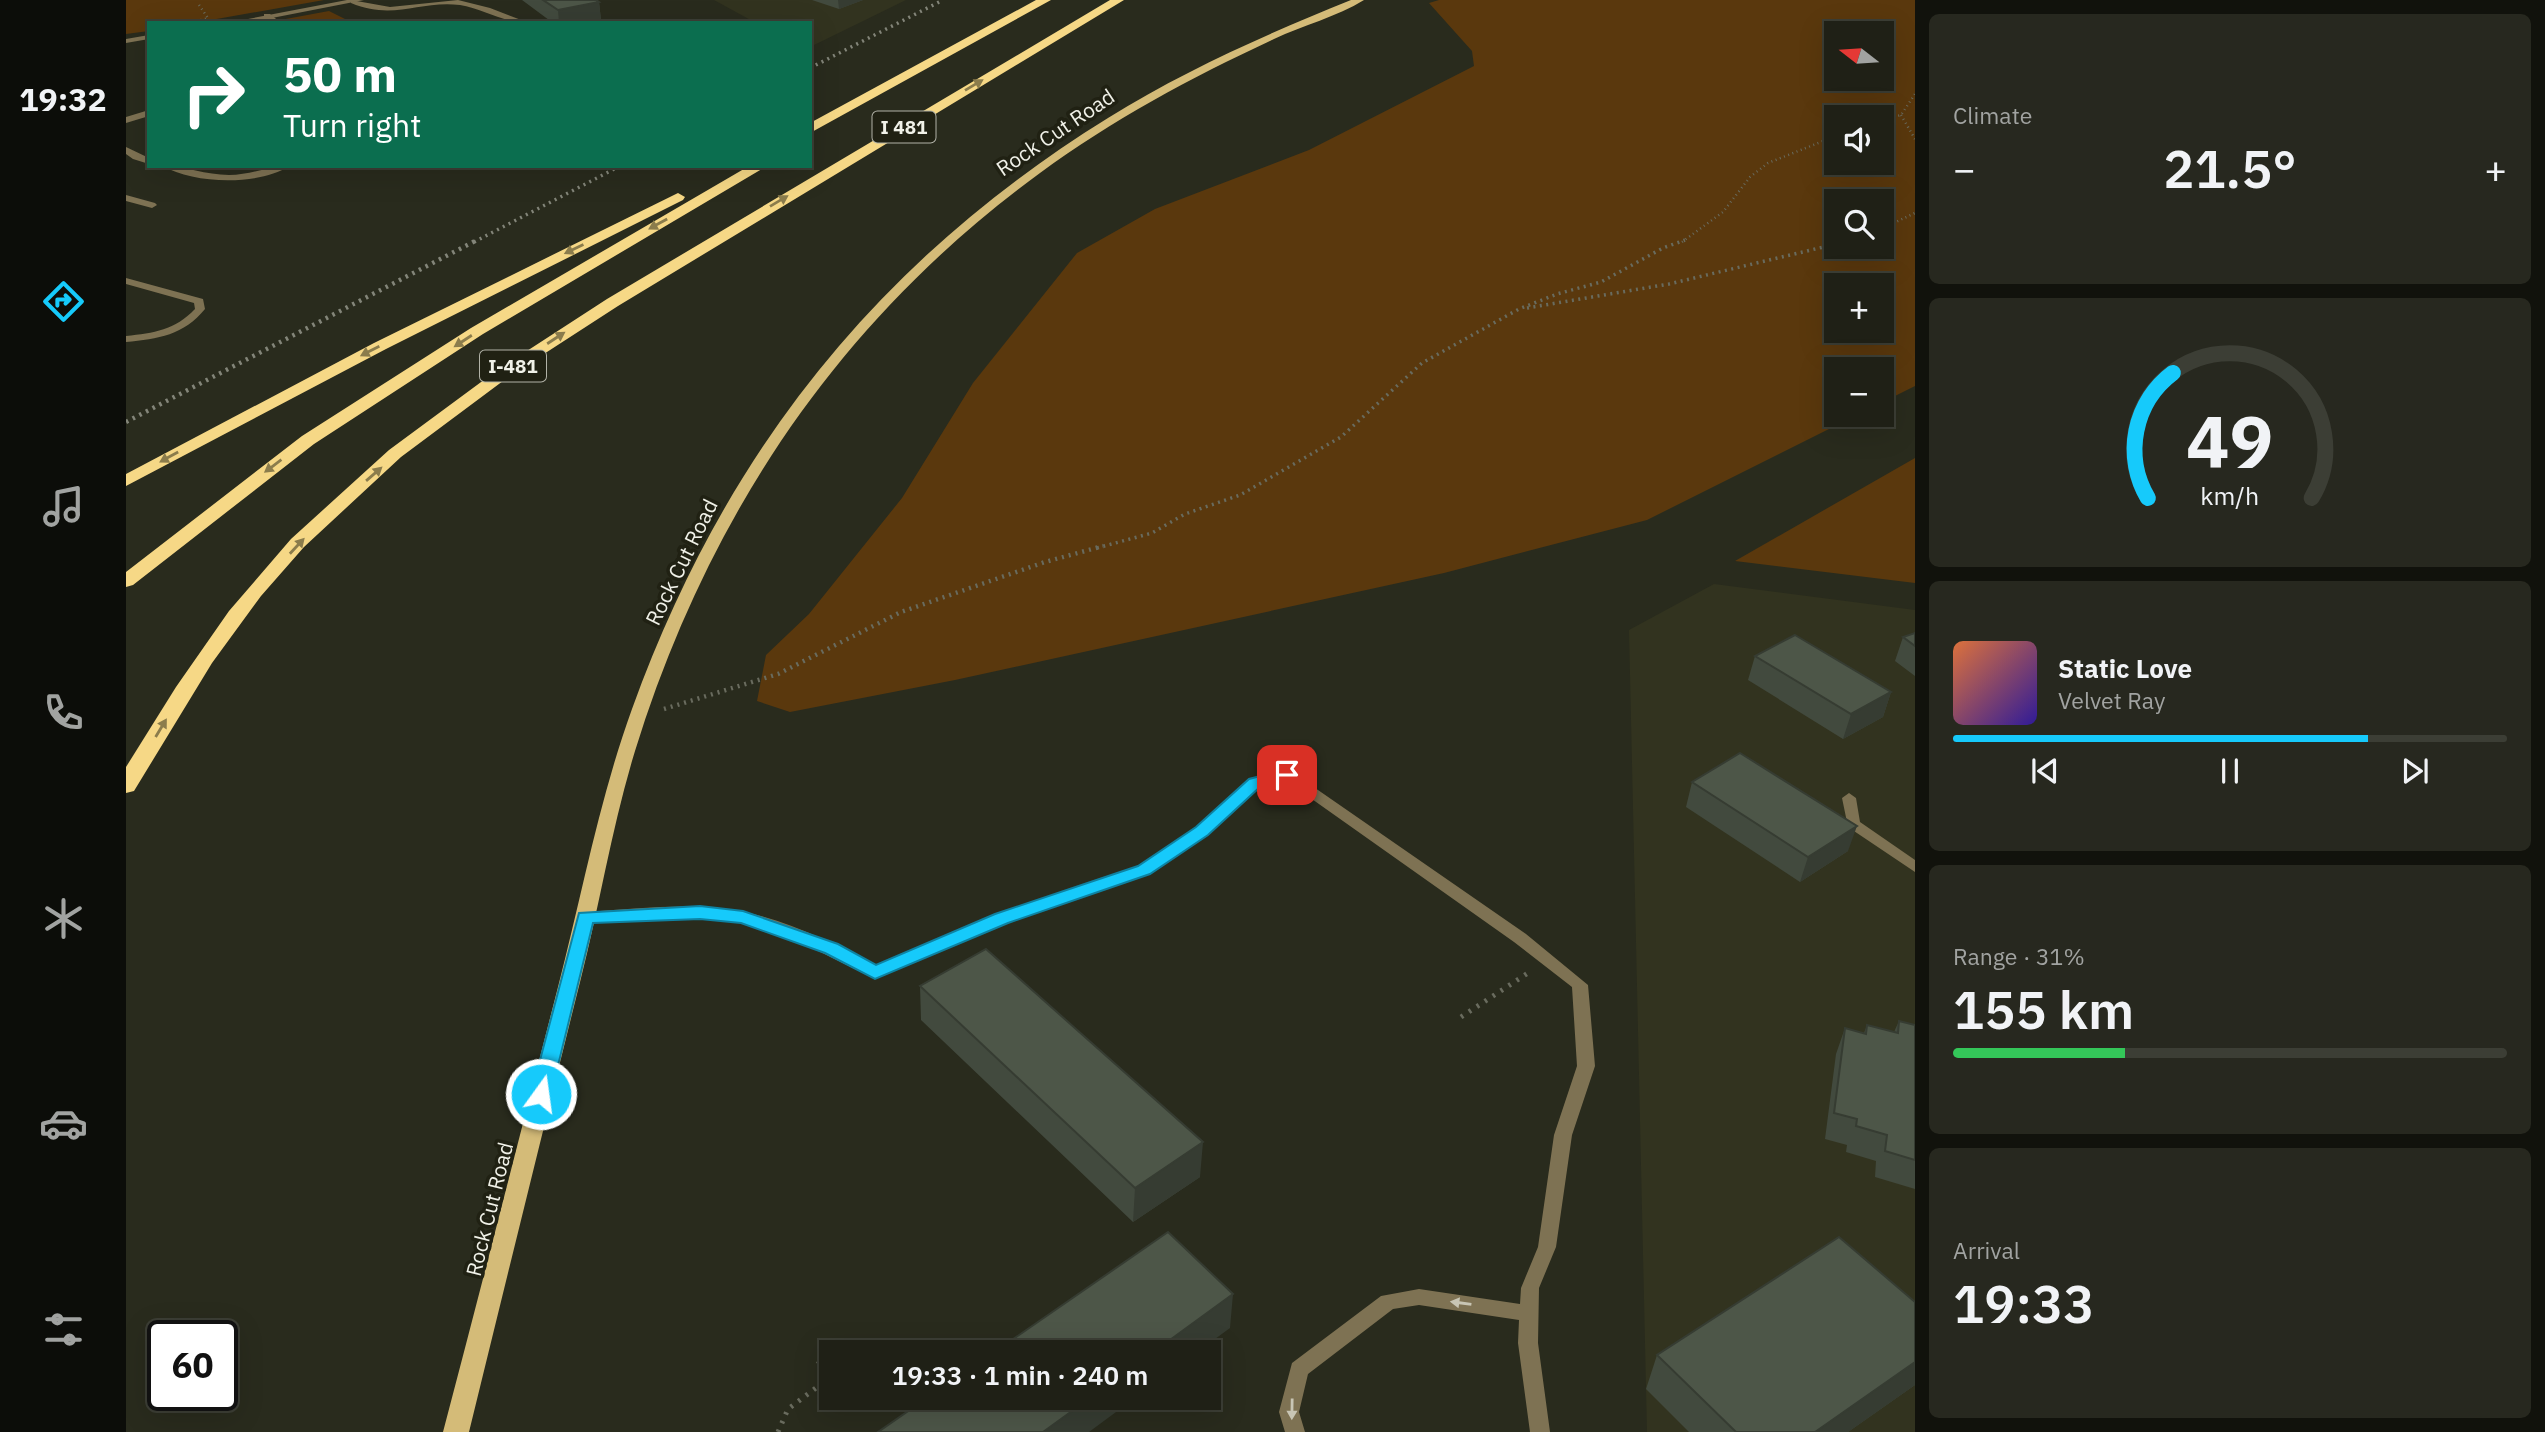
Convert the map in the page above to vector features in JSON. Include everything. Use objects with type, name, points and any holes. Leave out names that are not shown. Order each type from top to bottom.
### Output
[{"type":"highway","name":"I 481","points":[[812,128],[1045,0]]},
{"type":"highway","name":"I 481","points":[[720,237],[1120,0]]},
{"type":"highway","points":[[812,134],[869,98]]},
{"type":"highway","points":[[126,481],[367,353],[733,168]]},
{"type":"highway","points":[[126,581],[308,440],[489,324],[757,168]]},
{"type":"highway","name":"I-481","points":[[126,786],[202,661],[255,591],[323,518],[390,460],[487,384],[570,329],[720,237]]},
{"type":"main road","name":"Rock Cut Road","points":[[456,1432],[621,768],[676,617],[712,544],[783,426],[849,340],[890,296],[971,219],[1089,132],[1168,86],[1254,43],[1359,0]]},
{"type":"street","points":[[241,21],[357,1],[363,7],[388,9],[456,1],[519,21]]},
{"type":"street","points":[[267,16],[274,21]]},
{"type":"street","points":[[126,41],[147,37]]},
{"type":"street","points":[[126,120],[147,114]]},
{"type":"street","points":[[126,150],[147,160]]},
{"type":"street","points":[[173,168],[192,174],[234,180],[280,168]]},
{"type":"street","points":[[126,198],[152,205]]},
{"type":"street","points":[[126,281],[199,301],[200,309],[188,324],[172,333],[126,339]]},
{"type":"street","points":[[585,918],[700,912],[743,917],[832,948],[875,973],[1002,919],[1144,870],[1202,831],[1254,783],[1287,775],[1513,933],[1580,985],[1586,1066],[1563,1135],[1547,1247],[1530,1288],[1528,1343],[1540,1432]]},
{"type":"street","points":[[1849,798],[1853,824],[1915,867]]},
{"type":"street","points":[[1294,1432],[1289,1412],[1298,1369],[1388,1302],[1419,1297],[1529,1313]]},
{"type":"path","points":[[199,5],[208,18],[202,21]]},
{"type":"path","points":[[1894,117],[1901,115],[1915,94]]},
{"type":"path","points":[[1901,115],[1915,139]]},
{"type":"path","points":[[640,716],[778,674],[901,612],[1045,562],[1152,533],[1185,514],[1240,495],[1342,437],[1422,363],[1519,309],[1556,293],[1601,282],[1663,248],[1684,241],[1723,212],[1751,177],[1768,163],[1824,140]]},
{"type":"path","points":[[1894,223],[1915,213]]},
{"type":"path","points":[[1519,309],[1669,284],[1824,247]]},
{"type":"path","points":[[1461,1017],[1535,969],[1532,963]]},
{"type":"path","points":[[778,1432],[788,1409],[819,1386]]},
{"type":"shaded area","points":[[126,0],[324,0],[205,21],[147,21],[147,31],[126,34]]},
{"type":"shaded area","points":[[714,0],[906,0],[812,46],[812,21],[752,21]]},
{"type":"shaded area","points":[[1439,0],[1915,0],[1915,386],[1894,396],[1894,357],[1824,357],[1824,427],[1833,427],[1647,520],[1444,573],[955,680],[790,712],[757,701],[766,655],[809,614],[902,498],[973,383],[1077,253],[1155,209],[1309,150],[1474,66],[1472,51],[1429,3]]},
{"type":"shaded area","points":[[329,11],[349,21],[275,21]]},
{"type":"shaded area","points":[[1915,458],[1915,583],[1735,561]]},
{"type":"shaded area","points":[[1714,584],[1915,610],[1915,1432],[1647,1432],[1629,630]]},
{"type":"building","points":[[543,0],[596,0],[599,2],[558,10]]},
{"type":"building","points":[[1915,633],[1915,646],[1903,637]]},
{"type":"building","points":[[1795,635],[1891,692],[1851,714],[1755,656]]},
{"type":"building","points":[[1740,753],[1857,826],[1808,857],[1692,782]]},
{"type":"building","points":[[986,949],[1203,1142],[1135,1188],[920,986]]},
{"type":"building","points":[[1899,1021],[1915,1025],[1915,1160],[1885,1151],[1887,1135],[1856,1126],[1857,1119],[1834,1113],[1845,1028],[1866,1034],[1867,1025],[1898,1033]]},
{"type":"building","points":[[1168,1232],[1233,1294],[1170,1340],[1012,1340]]},
{"type":"building","points":[[1839,1237],[1915,1302],[1915,1362],[1815,1432],[1736,1432],[1657,1355]]},
{"type":"building","points":[[910,1410],[1073,1410],[1043,1432],[878,1432]]},
{"type":"railway","points":[[812,67],[943,0]]},
{"type":"railway","points":[[474,242],[616,168]]},
{"type":"railway","points":[[126,422],[477,240]]},
{"type":"route","points":[[541,1094],[585,918],[700,912],[743,917],[832,948],[875,973],[1002,919],[1144,870],[1202,831],[1254,783],[1287,775]]}]
